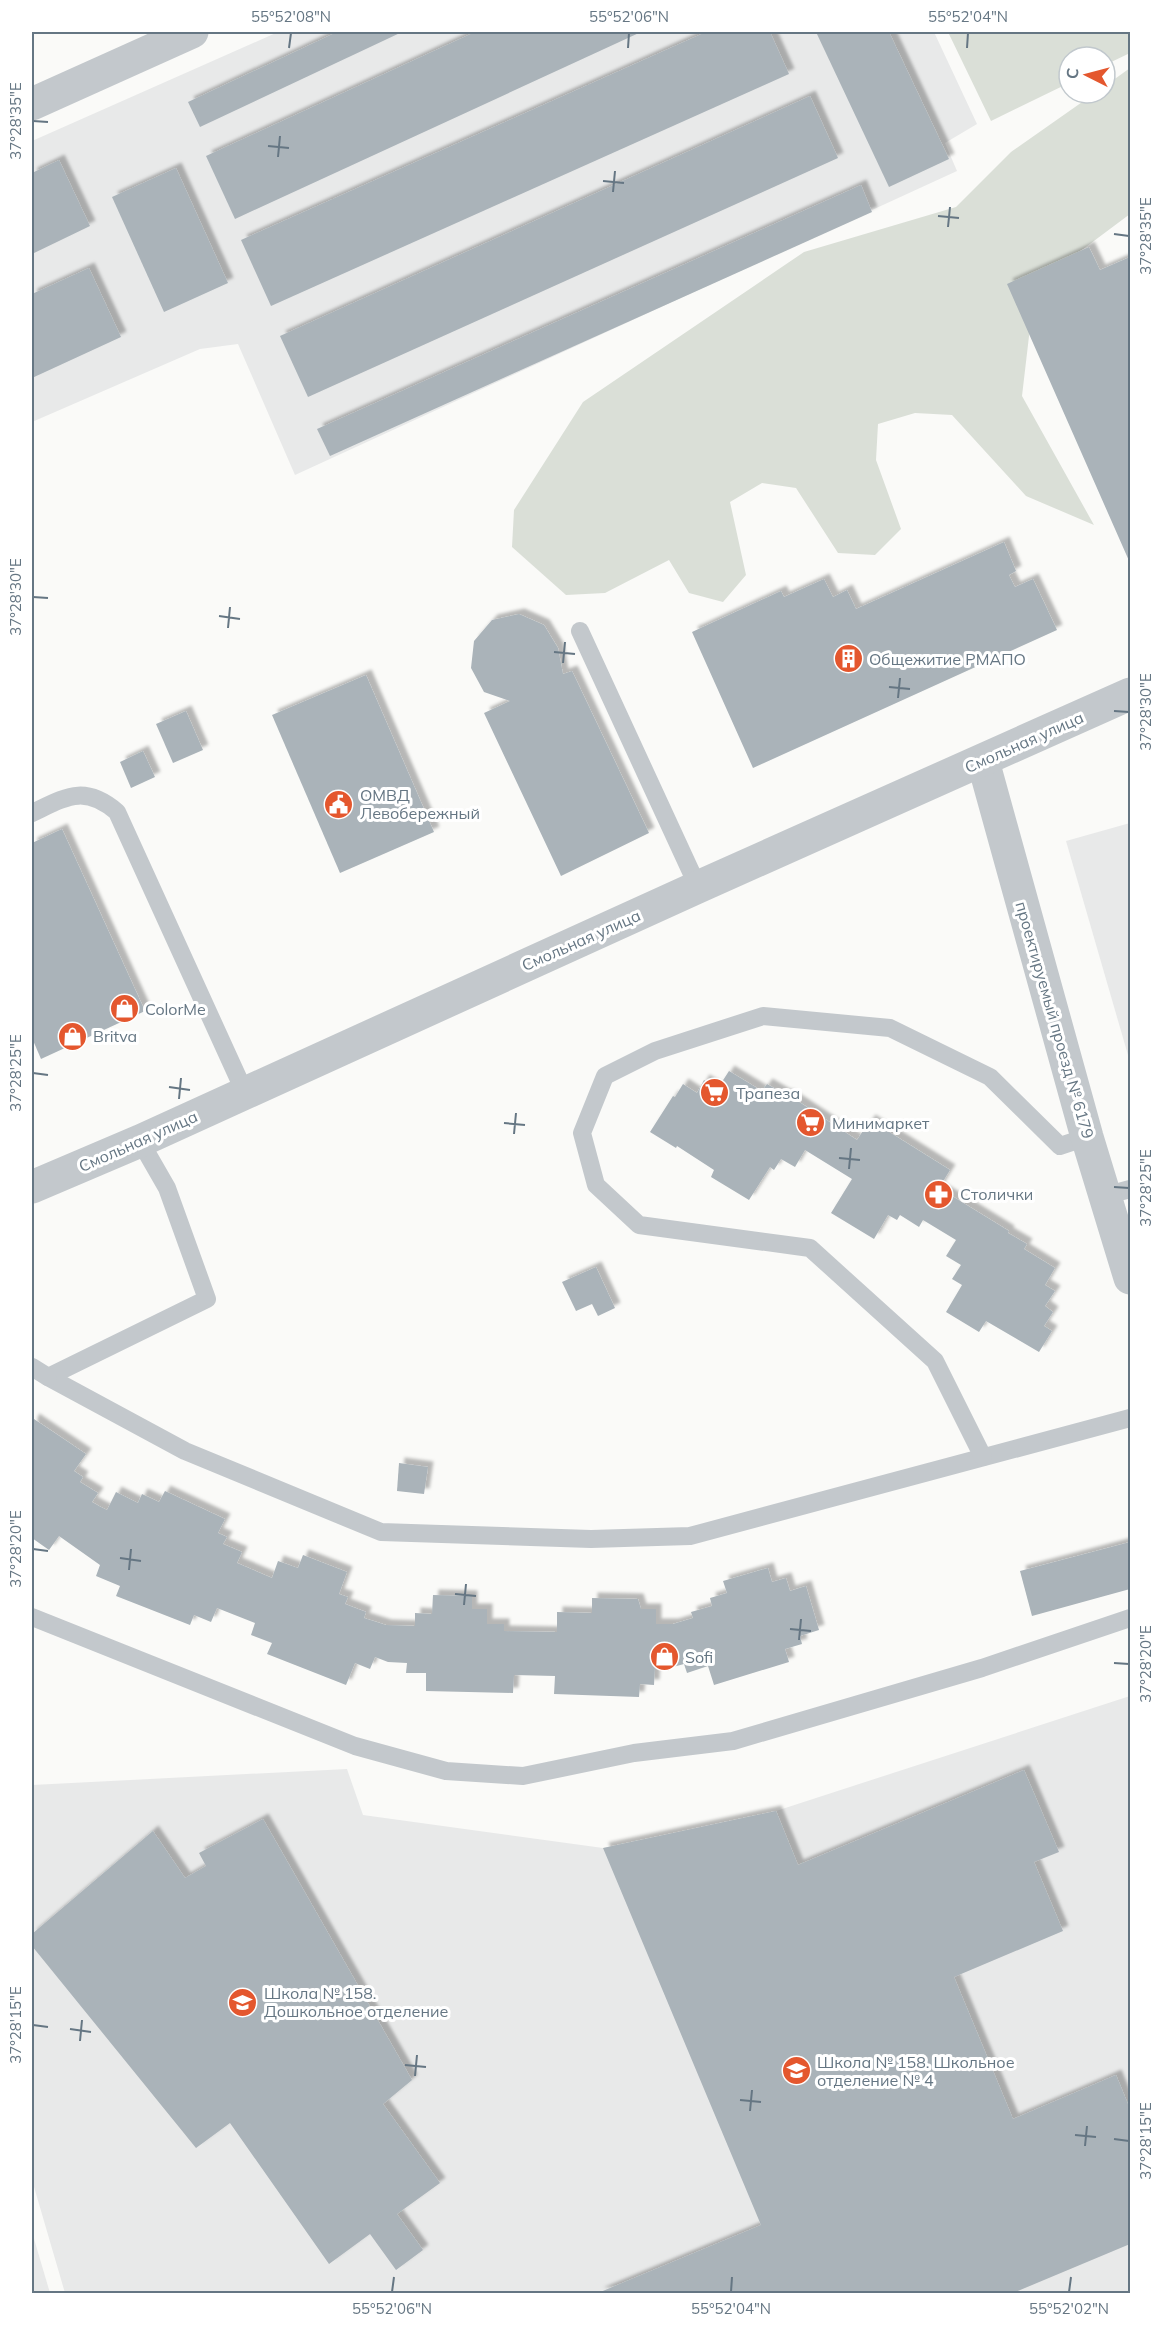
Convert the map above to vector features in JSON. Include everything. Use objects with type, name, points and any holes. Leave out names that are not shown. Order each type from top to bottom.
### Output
[{"type":"street","points":[[32,104],[184,33]]},
{"type":"street","name":"Смольная улица","points":[[32,1187],[140,1141],[698,887],[1131,694]]},
{"type":"street","name":"проектируемый проезд № 6179","points":[[983,760],[1087,1137],[1117,1192],[1131,1278]]},
{"type":"lane","points":[[580,631],[698,887]]},
{"type":"lane","points":[[32,813],[68,796],[80,795],[91,796],[106,802],[117,812],[245,1093]]},
{"type":"lane","points":[[983,1457],[935,1361],[810,1248],[639,1225],[596,1185],[582,1133],[605,1076],[655,1051],[763,1016],[890,1028],[990,1077],[1060,1146],[1087,1137]]},
{"type":"lane","points":[[48,1377],[207,1299],[167,1188],[140,1141]]},
{"type":"lane","points":[[32,1367],[185,1451],[381,1532],[591,1539],[690,1536],[1131,1418]]},
{"type":"lane","points":[[32,1617],[355,1746],[446,1771],[523,1776],[634,1753],[733,1741],[982,1668],[1131,1618]]},
{"type":"shaded area","points":[[278,32],[934,32],[977,124],[945,143],[957,171],[295,475],[238,344],[200,349],[32,422],[32,141]]},
{"type":"shaded area","points":[[948,32],[1130,32],[1130,53],[1117,59],[1117,45],[1057,45],[1057,89],[991,121]]},
{"type":"shaded area","points":[[1130,68],[1130,214],[1035,285],[1022,396],[1094,525],[1026,496],[952,415],[915,413],[878,424],[876,460],[901,529],[875,555],[838,553],[796,488],[762,483],[730,502],[746,575],[723,602],[689,593],[669,560],[605,593],[566,595],[512,547],[514,510],[583,402],[804,252],[956,207],[1011,152],[1078,105],[1117,105],[1117,77]]},
{"type":"shaded area","points":[[1130,823],[1130,1062],[1066,841]]},
{"type":"shaded area","name":"Школа № 158. Школьное отделение № 4","points":[[1130,1696],[1130,2293],[65,2293],[32,2180],[32,1785],[347,1769],[363,1815],[603,1848],[776,1811]]},
{"type":"shaded area","points":[[32,2232],[50,2293],[32,2293]]},
{"type":"building","points":[[337,32],[402,32],[200,127],[188,102]]},
{"type":"building","points":[[475,32],[641,32],[235,219],[206,156]]},
{"type":"building","points":[[706,32],[770,32],[789,74],[271,306],[241,240]]},
{"type":"building","points":[[816,32],[889,32],[949,159],[889,187]]},
{"type":"building","points":[[810,96],[838,158],[308,397],[280,336]]},
{"type":"building","points":[[59,160],[90,226],[32,254],[32,173]]},
{"type":"building","points":[[176,168],[228,283],[164,312],[112,197]]},
{"type":"building","points":[[861,185],[872,212],[330,456],[317,429]]},
{"type":"building","points":[[1089,247],[1100,270],[1130,257],[1130,563],[1007,284]]},
{"type":"building","points":[[89,268],[121,337],[32,378],[32,294]]},
{"type":"building","name":"Общежитие РМАПО","points":[[1004,542],[1016,571],[1009,575],[1015,587],[1033,579],[1057,630],[753,768],[692,632],[781,591],[784,597],[824,579],[833,597],[847,590],[856,609]]},
{"type":"building","points":[[519,614],[544,625],[558,648],[563,674],[572,671],[649,833],[561,876],[484,713],[510,701],[484,692],[471,668],[474,641],[492,620]]},
{"type":"building","points":[[366,675],[434,832],[340,873],[272,715]]},
{"type":"building","points":[[186,711],[203,750],[173,763],[156,724]]},
{"type":"building","points":[[143,751],[155,777],[131,788],[120,762]]},
{"type":"building","points":[[62,829],[145,1011],[41,1059],[32,1038],[32,843]]},
{"type":"building","points":[[729,1071],[762,1091],[767,1084],[787,1094],[857,1140],[870,1120],[950,1170],[939,1188],[1009,1231],[1008,1233],[1027,1244],[1024,1249],[1055,1268],[1045,1285],[1055,1291],[1045,1306],[1053,1312],[1044,1326],[1052,1331],[1039,1352],[986,1321],[979,1332],[946,1312],[962,1285],[952,1279],[961,1265],[946,1256],[956,1240],[923,1220],[919,1227],[900,1215],[897,1220],[888,1215],[874,1239],[831,1213],[852,1179],[805,1150],[795,1167],[781,1159],[774,1170],[770,1167],[749,1200],[711,1177],[714,1170],[650,1132],[683,1084],[697,1093],[704,1080],[718,1088]]},
{"type":"building","points":[[596,1267],[615,1308],[598,1316],[592,1304],[576,1311],[562,1282]]},
{"type":"building","points":[[34,1419],[86,1454],[74,1471],[83,1477],[80,1482],[98,1493],[92,1502],[107,1510],[116,1492],[138,1503],[142,1494],[159,1502],[165,1491],[225,1519],[218,1533],[227,1537],[223,1544],[242,1552],[237,1563],[272,1578],[278,1561],[298,1568],[303,1555],[347,1572],[339,1594],[348,1597],[345,1604],[366,1612],[364,1618],[386,1625],[415,1626],[415,1613],[432,1614],[433,1595],[472,1596],[472,1609],[487,1609],[487,1624],[504,1624],[504,1631],[557,1632],[557,1612],[592,1613],[592,1598],[638,1599],[641,1609],[656,1609],[656,1624],[673,1624],[693,1618],[691,1612],[712,1606],[710,1598],[727,1593],[723,1581],[768,1568],[772,1582],[786,1578],[790,1591],[806,1586],[819,1630],[800,1636],[802,1644],[785,1649],[789,1662],[714,1685],[708,1666],[687,1673],[684,1664],[673,1667],[655,1666],[654,1685],[640,1684],[639,1697],[554,1694],[555,1676],[514,1675],[513,1693],[426,1691],[426,1673],[406,1673],[407,1663],[388,1662],[375,1657],[370,1669],[355,1663],[346,1685],[267,1654],[272,1643],[251,1635],[255,1623],[217,1608],[211,1622],[194,1615],[190,1625],[116,1596],[120,1586],[96,1576],[100,1565],[59,1536],[49,1550],[32,1538],[32,1423]]},
{"type":"building","points":[[399,1463],[428,1467],[424,1494],[397,1491]]},
{"type":"building","points":[[1130,1542],[1130,1589],[1032,1616],[1020,1571]]},
{"type":"building","points":[[1024,1770],[1059,1852],[1034,1862],[1063,1931],[954,1977],[1013,2119],[1116,2075],[1130,2109],[1130,2244],[1013,2293],[598,2293],[761,2225],[603,1848],[776,1811],[798,1865]]},
{"type":"building","points":[[263,1819],[412,2080],[383,2104],[440,2183],[397,2214],[423,2250],[396,2270],[370,2234],[329,2264],[230,2123],[196,2148],[32,1946],[32,1934],[153,1831],[185,1878],[206,1866],[199,1853]]},
{"type":"place","name":"Общежитие РМАПО","points":[[848,659]]},
{"type":"place","name":"ОМВД Левобережный","points":[[339,804]]},
{"type":"place","name":"ColorMe","points":[[124,1009]]},
{"type":"place","name":"Britva","points":[[72,1036]]},
{"type":"place","name":"Трапеза","points":[[715,1093]]},
{"type":"place","name":"Минимаркет","points":[[811,1123]]},
{"type":"place","name":"Столички","points":[[939,1194]]},
{"type":"place","name":"Sofi","points":[[664,1657]]},
{"type":"place","name":"Школа № 158. Дошкольное отделение","points":[[243,2002]]},
{"type":"place","name":"Школа № 158. Школьное отделение № 4","points":[[796,2071]]}]
